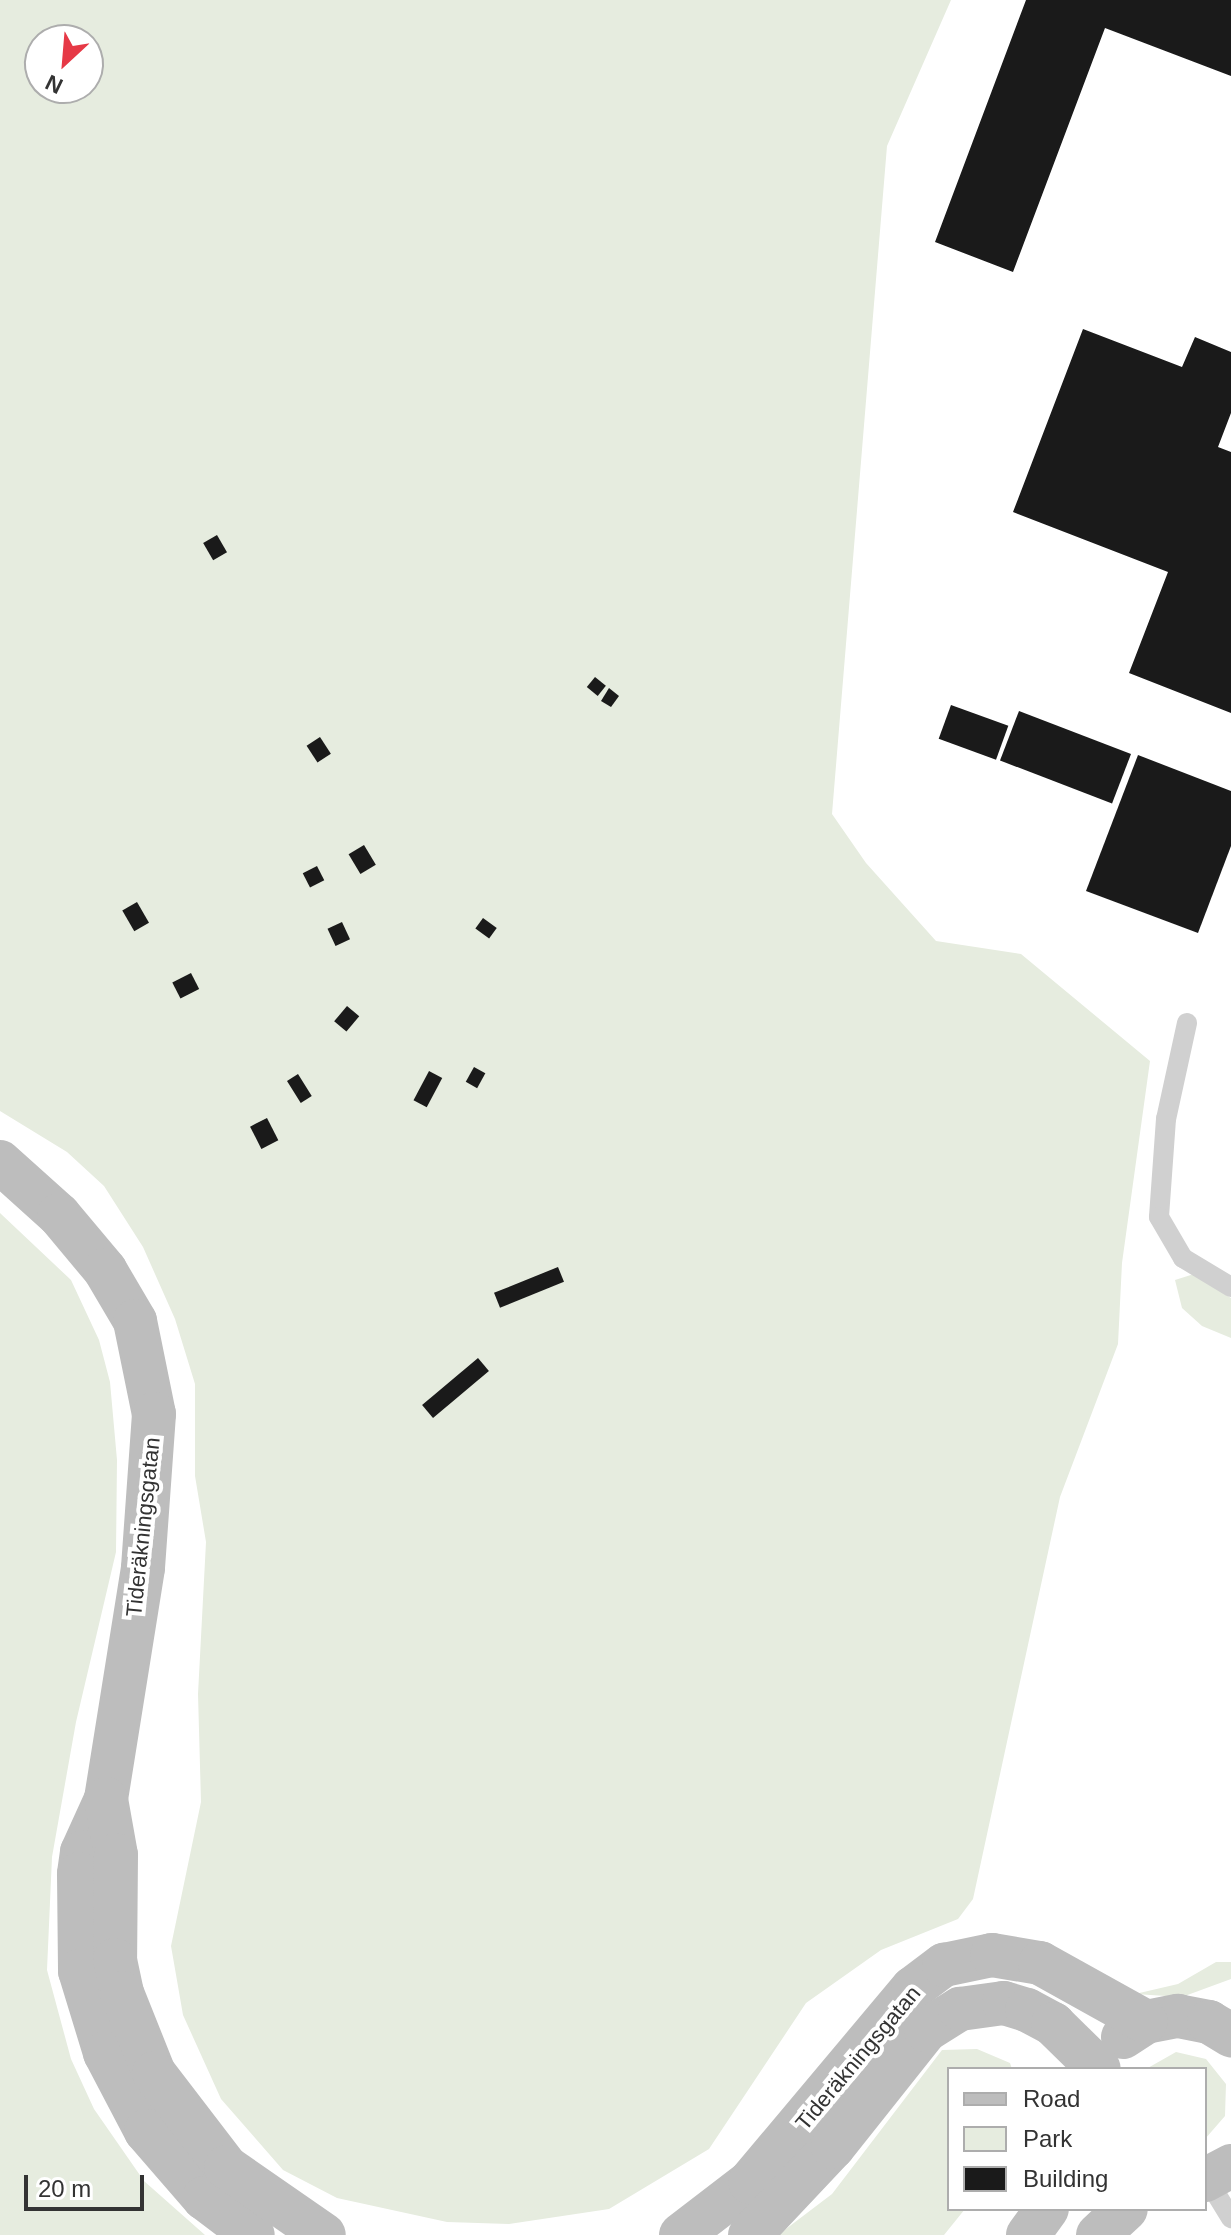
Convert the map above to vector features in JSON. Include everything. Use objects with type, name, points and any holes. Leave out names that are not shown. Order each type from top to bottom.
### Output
[{"type":"street","name":"Tideräkningsgatan","points":[[0,1162],[59,1215],[105,1270],[135,1321],[154,1414],[147,1524],[106,1799],[82,1852],[79,1874],[77,1930],[89,2008],[105,2053],[146,2131],[204,2198],[253,2235]]},
{"type":"street","name":"Tideräkningsgatan","points":[[106,1799],[116,1855],[115,1960],[122,1993],[154,2073],[226,2167],[324,2235]]},
{"type":"street","name":"Tideräkningsgatan","points":[[681,2235],[750,2182],[913,1988],[944,1965],[992,1955],[1040,1963],[1167,2020],[1231,2035]]},
{"type":"street","points":[[1101,2067],[1121,2039],[1231,1995]]},
{"type":"street","name":"Tideräkningsgatan","points":[[750,2235],[833,2147],[926,2030],[960,2009],[1004,2003],[1027,2010],[1053,2024],[1098,2067]]},
{"type":"street","points":[[1028,2235],[1046,2211]]},
{"type":"street","points":[[1098,2235],[1124,2211]]},
{"type":"lane","points":[[1187,1023],[1166,1119],[1159,1217],[1183,1258],[1231,1287]]},
{"type":"lane","points":[[1214,2175],[1231,2218]]},
{"type":"green space","points":[[0,0],[951,0],[887,146],[832,814],[866,863],[936,941],[1021,954],[1150,1061],[1122,1263],[1118,1344],[1060,1497],[973,1899],[958,1919],[881,1950],[806,2003],[709,2149],[609,2209],[509,2224],[447,2222],[337,2198],[283,2170],[221,2099],[183,2015],[171,1946],[201,1802],[198,1694],[206,1542],[195,1476],[195,1384],[175,1319],[143,1247],[104,1186],[67,1152],[0,1111]]},
{"type":"green space","points":[[0,1213],[71,1280],[99,1340],[110,1382],[117,1460],[116,1552],[76,1722],[52,1857],[47,1970],[71,2059],[94,2109],[144,2181],[205,2235],[0,2235]]},
{"type":"green space","points":[[1194,1274],[1231,1298],[1231,1338],[1202,1326],[1182,1308],[1175,1280]]},
{"type":"green space","points":[[1216,1962],[1231,1962],[1231,1979],[1182,1997],[1135,1994],[1178,1984]]},
{"type":"green space","points":[[977,2049],[1010,2063],[1011,2067],[947,2067],[947,2211],[963,2211],[944,2235],[778,2235],[832,2194],[942,2050]]},
{"type":"green space","points":[[1176,2052],[1206,2059],[1226,2084],[1225,2116],[1207,2137],[1207,2067],[1150,2067]]},
{"type":"building","points":[[1026,0],[1231,0],[1231,76],[1105,28],[1013,272],[935,242]]},
{"type":"building","points":[[1083,329],[1182,367],[1195,337],[1231,352],[1231,413],[1218,447],[1231,452],[1231,713],[1129,673],[1168,572],[1013,512]]},
{"type":"building","points":[[217,535],[227,552],[213,560],[203,543]]},
{"type":"building","points":[[595,677],[606,686],[598,696],[587,687]]},
{"type":"building","points":[[609,688],[619,696],[611,707],[601,701]]},
{"type":"building","points":[[951,705],[1008,726],[996,760],[939,739]]},
{"type":"building","points":[[1019,711],[1131,754],[1112,803],[1000,760]]},
{"type":"building","points":[[320,737],[331,754],[317,762],[307,746]]},
{"type":"building","points":[[1138,755],[1231,791],[1231,846],[1198,933],[1086,891]]},
{"type":"building","points":[[364,845],[376,865],[360,874],[349,854]]},
{"type":"building","points":[[317,866],[324,880],[310,888],[303,873]]},
{"type":"building","points":[[137,902],[149,923],[134,931],[122,910]]},
{"type":"building","points":[[483,918],[497,928],[489,939],[475,929]]},
{"type":"building","points":[[342,922],[350,939],[336,946],[327,929]]},
{"type":"building","points":[[191,973],[199,989],[180,999],[172,983]]},
{"type":"building","points":[[347,1006],[359,1016],[346,1032],[334,1021]]},
{"type":"building","points":[[474,1067],[485,1073],[477,1088],[466,1082]]},
{"type":"building","points":[[429,1071],[442,1078],[427,1107],[414,1100]]},
{"type":"building","points":[[298,1074],[312,1096],[301,1103],[287,1081]]},
{"type":"building","points":[[267,1118],[278,1140],[261,1149],[250,1127]]},
{"type":"building","points":[[558,1267],[564,1282],[500,1308],[494,1293]]},
{"type":"building","points":[[478,1358],[489,1371],[433,1418],[422,1405]]}]
